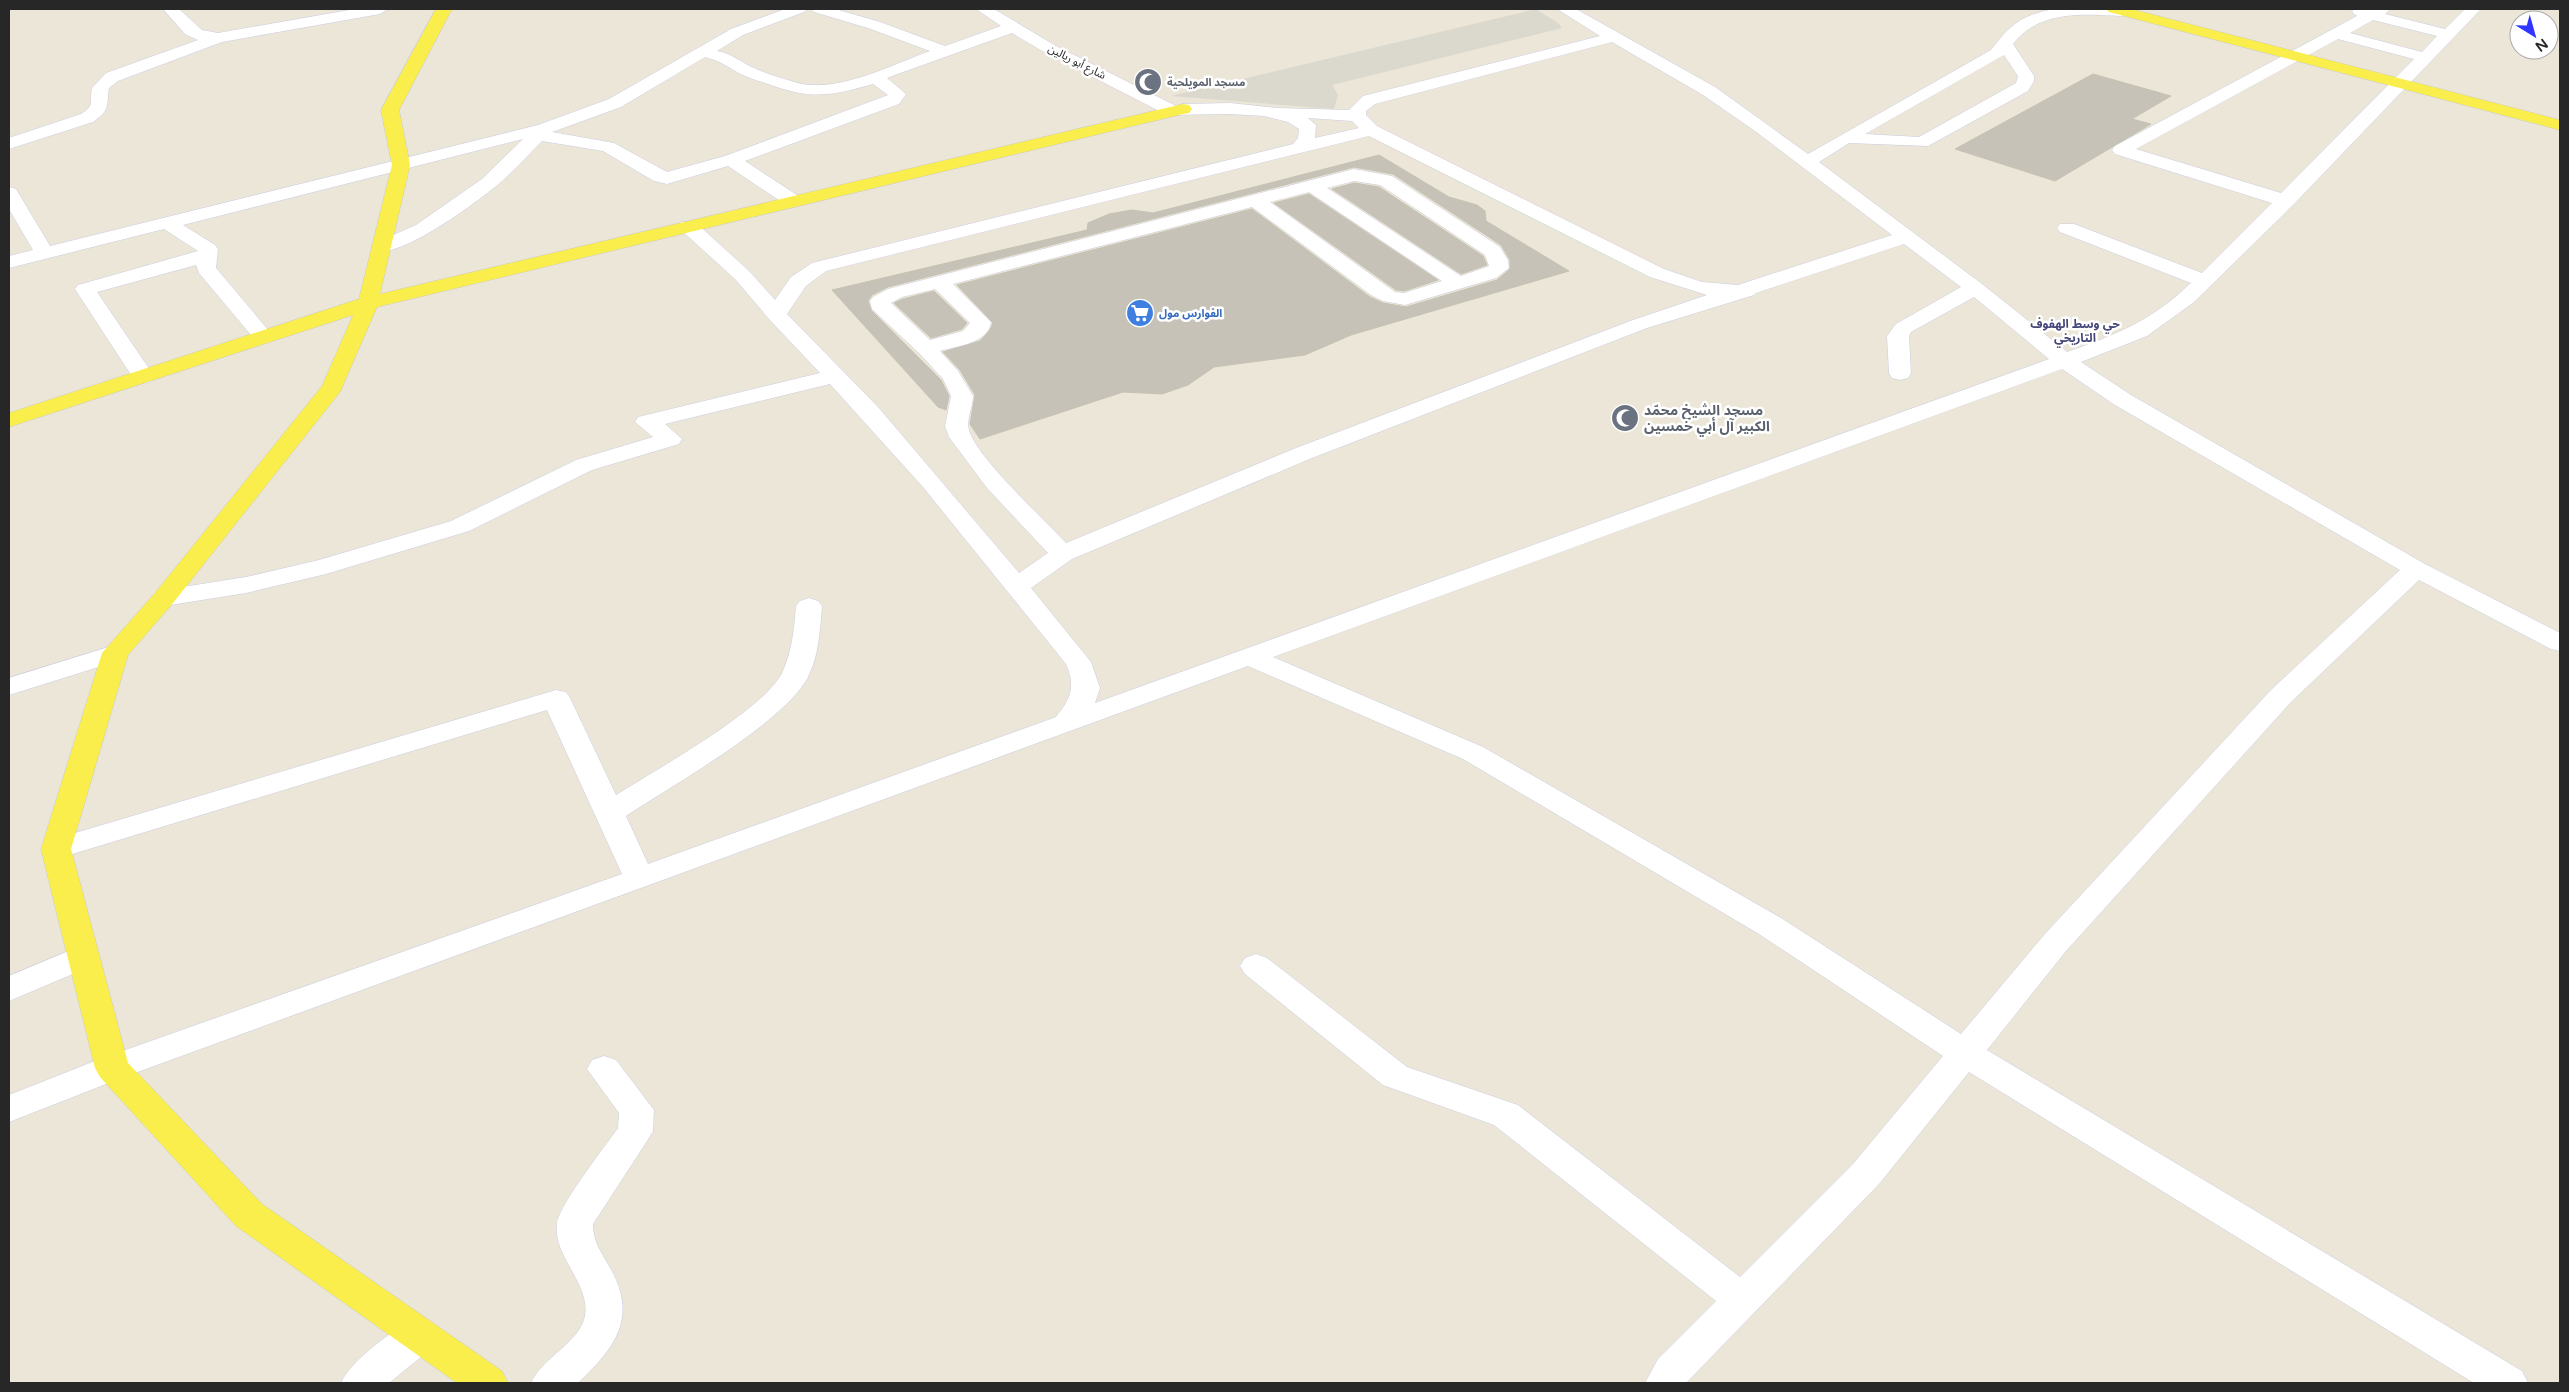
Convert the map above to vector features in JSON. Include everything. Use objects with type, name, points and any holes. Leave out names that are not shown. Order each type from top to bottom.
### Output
[{"type":"main road","points":[[444,9],[390,110],[401,165],[368,303],[332,387],[164,598],[115,653],[56,849],[112,1068],[249,1215],[488,1383]]},
{"type":"main road","points":[[2117,10],[2560,125]]},
{"type":"main road","points":[[9,420],[368,303],[1178,110]]},
{"type":"street","points":[[171,9],[195,35],[204,38],[218,38]]},
{"type":"street","points":[[9,144],[87,118],[98,112],[102,103],[99,89],[102,83],[112,77],[218,38],[380,9]]},
{"type":"street","points":[[9,262],[541,132],[615,103],[737,32],[799,9]]},
{"type":"street","points":[[819,9],[874,25],[945,51]]},
{"type":"street","name":"شارع أبو ريالين","points":[[984,9],[1050,48],[1178,110]]},
{"type":"street","points":[[1565,9],[1709,91],[1809,161],[1975,288],[2065,361],[2131,405],[2416,569],[2560,643]]},
{"type":"street","points":[[2349,9],[2376,12],[2447,34]]},
{"type":"street","points":[[9,1109],[112,1068],[640,879],[1249,656],[2129,338],[2152,326],[2205,282],[2398,83],[2473,9]]},
{"type":"street","points":[[1809,161],[1845,138],[1997,53],[2006,45],[2015,31],[2044,15],[2069,10],[2117,10]]},
{"type":"street","points":[[2286,200],[2121,150],[2376,12]]},
{"type":"street","points":[[703,52],[729,59],[749,72],[792,87],[812,91],[839,88],[878,76],[1013,27]]},
{"type":"street","points":[[2336,34],[2424,57]]},
{"type":"street","points":[[1357,116],[1358,109],[1369,100],[1385,94],[1614,37]]},
{"type":"street","points":[[1845,138],[1922,142],[2022,87],[2026,81],[2026,76],[2006,45]]},
{"type":"street","points":[[541,132],[608,147],[661,177],[667,178],[731,160],[893,100],[898,94],[880,81],[878,76]]},
{"type":"street","points":[[1178,110],[1357,116],[1371,130],[1657,273],[1710,291],[1747,291]]},
{"type":"street","points":[[1268,112],[1283,114],[1307,125],[1309,131],[1307,138],[1298,148]]},
{"type":"street","points":[[776,315],[804,274],[820,267],[1371,130]]},
{"type":"street","points":[[382,247],[423,229],[489,183],[541,132]]},
{"type":"street","points":[[731,160],[793,202]]},
{"type":"street","points":[[1063,554],[981,465],[958,435],[956,424],[962,397],[958,388],[927,348],[882,310],[880,301],[896,294],[939,282],[1354,175],[1385,180],[1493,251],[1498,260],[1499,268],[1405,299],[1390,297],[1378,291],[1256,201]]},
{"type":"street","points":[[1312,186],[1458,283]]},
{"type":"street","points":[[9,193],[44,253]]},
{"type":"street","points":[[167,223],[208,249],[206,269],[262,337]]},
{"type":"street","points":[[688,226],[742,275],[776,315],[901,447],[1078,662],[1088,678],[1080,706],[1066,724]]},
{"type":"street","points":[[2067,228],[2205,282]]},
{"type":"street","points":[[1017,586],[1063,554],[1304,453],[1640,324],[1747,291],[1906,237]]},
{"type":"street","points":[[143,376],[84,289],[207,256]]},
{"type":"street","points":[[927,348],[970,335],[980,329],[981,322],[939,282]]},
{"type":"street","points":[[1900,373],[1898,336],[1902,328],[1975,288]]},
{"type":"street","points":[[164,598],[246,585],[326,566],[460,526],[584,465],[671,439],[646,422],[834,376]]},
{"type":"street","points":[[1664,1383],[1672,1371],[1866,1174],[2055,943],[2281,696],[2416,569]]},
{"type":"street","points":[[609,813],[742,727],[773,701],[794,676],[805,646],[809,606]]},
{"type":"street","points":[[9,687],[115,653]]},
{"type":"street","points":[[1249,656],[1473,753],[1770,926],[1966,1052],[2508,1383]]},
{"type":"street","points":[[56,849],[556,698],[640,879]]},
{"type":"street","points":[[9,989],[83,957]]},
{"type":"street","points":[[1256,966],[1395,1076],[1506,1115],[1742,1300]]},
{"type":"street","points":[[551,1383],[594,1340],[604,1321],[602,1288],[576,1243],[573,1231],[576,1218],[635,1131],[637,1110],[604,1069]]},
{"type":"street","points":[[361,1383],[419,1335]]},
{"type":"shaded area","points":[[1536,9],[1558,23],[1562,28],[1332,85],[1338,95],[1334,109],[1171,96]]},
{"type":"building","points":[[2093,74],[2171,96],[2132,119],[2151,124],[2055,181],[1955,149]]},
{"type":"building","name":"الفوارس مول","points":[[1379,155],[1449,197],[1477,205],[1485,211],[1486,221],[1569,271],[1351,335],[1305,355],[1214,367],[1188,385],[1162,394],[1123,392],[980,439],[970,424],[975,395],[960,370],[943,352],[980,341],[990,330],[993,323],[957,285],[1252,209],[1370,297],[1383,303],[1406,307],[1497,280],[1510,269],[1510,260],[1501,245],[1393,174],[1354,167],[888,287],[872,295],[868,301],[871,310],[941,380],[949,396],[946,410],[938,407],[832,290],[1087,230],[1088,223],[1109,214],[1132,210],[1153,213]]},
{"type":"building","points":[[1354,183],[1379,187],[1483,256],[1487,265],[1461,274],[1332,189]]},
{"type":"building","points":[[1309,194],[1438,280],[1404,291],[1396,290],[1274,203]]},
{"type":"building","points":[[934,291],[967,323],[962,329],[931,338],[894,303]]},
{"type":"place","name":"مسجد المويلحية","points":[[1148,82]]},
{"type":"place","name":"الفوارس مول","points":[[1140,313]]},
{"type":"place","name":"مسجد الشيخ محمّد الكبير آل أبي خمسين","points":[[1625,418]]},
{"type":"district","name":"حي وسط الهفوف التاريخي","points":[[2075,331]]}]
